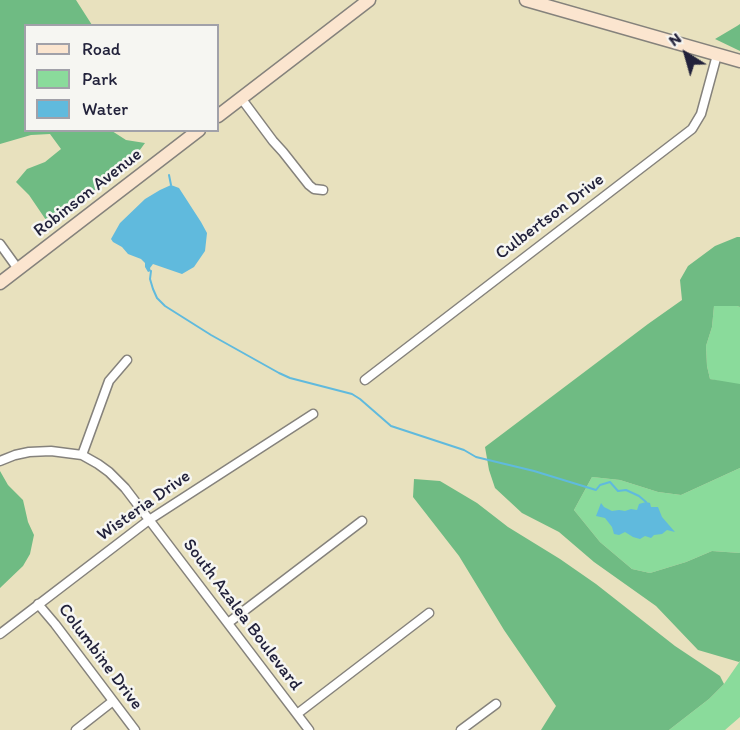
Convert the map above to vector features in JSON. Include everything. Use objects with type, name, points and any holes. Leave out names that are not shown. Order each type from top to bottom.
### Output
[{"type":"main road","points":[[219,115],[369,0]]},
{"type":"main road","points":[[526,0],[740,61]]},
{"type":"main road","name":"Robinson Avenue","points":[[0,283],[196,132]]},
{"type":"street","name":"Culbertson Drive","points":[[365,380],[692,129],[701,114],[717,55]]},
{"type":"street","points":[[242,98],[273,141],[309,184],[315,189],[323,190]]},
{"type":"street","points":[[0,244],[18,269]]},
{"type":"street","points":[[81,456],[109,381],[127,360]]},
{"type":"street","name":"Wisteria Drive","points":[[0,634],[149,520],[313,414]]},
{"type":"street","name":"South Azalea Boulevard","points":[[0,461],[15,454],[51,450],[81,456],[98,464],[117,480],[309,730]]},
{"type":"street","points":[[228,623],[362,521]]},
{"type":"street","name":"Columbine Drive","points":[[38,604],[135,730]]},
{"type":"street","points":[[297,714],[429,613]]},
{"type":"street","points":[[76,730],[113,701]]},
{"type":"street","points":[[461,730],[496,704]]},
{"type":"green space","points":[[0,0],[76,0],[91,24],[24,24],[24,132],[114,132],[126,140],[145,143],[131,162],[52,225],[16,182],[27,169],[45,162],[61,149],[50,134],[31,135],[0,144]]},
{"type":"green space","points":[[740,24],[740,51],[715,39],[737,26]]},
{"type":"green space","points":[[740,237],[740,307],[714,306],[712,327],[706,346],[710,379],[740,384],[740,468],[681,495],[658,492],[620,480],[592,477],[574,510],[600,542],[632,569],[650,573],[712,551],[740,553],[739,662],[698,650],[656,606],[594,562],[559,532],[522,513],[495,488],[485,447],[682,300],[680,280],[688,266],[715,246]]},
{"type":"green space","points":[[714,306],[740,307],[740,384],[710,379],[706,346],[712,327]]},
{"type":"green space","points":[[740,468],[740,553],[712,551],[650,573],[632,569],[600,542],[574,510],[592,477],[620,480],[658,492],[681,495]]},
{"type":"green space","points":[[0,471],[8,485],[23,500],[28,522],[34,535],[30,554],[23,566],[0,588]]},
{"type":"green space","points":[[414,479],[440,481],[477,503],[508,527],[596,584],[675,646],[720,676],[724,684],[709,699],[669,730],[541,730],[556,706],[504,630],[459,556],[413,497]]},
{"type":"green space","points":[[740,661],[740,717],[725,730],[669,730],[709,699],[724,684]]},
{"type":"water","points":[[171,185],[179,188],[207,233],[205,251],[194,267],[182,274],[153,264],[151,271],[148,272],[141,259],[128,254],[111,239],[120,223],[145,199]]},
{"type":"water","points":[[601,503],[612,511],[625,511],[637,510],[639,504],[650,503],[651,507],[658,507],[662,517],[675,532],[667,530],[651,538],[645,536],[640,539],[625,532],[619,535],[614,534],[605,518],[596,516]]},
{"type":"waterway","points":[[169,175],[171,185]]},
{"type":"waterway","points":[[151,271],[150,279],[153,289],[157,298],[165,306],[279,373],[352,394],[391,426],[464,450],[476,457],[534,471],[596,490],[600,485],[610,482],[618,491],[626,490],[646,502]]}]
